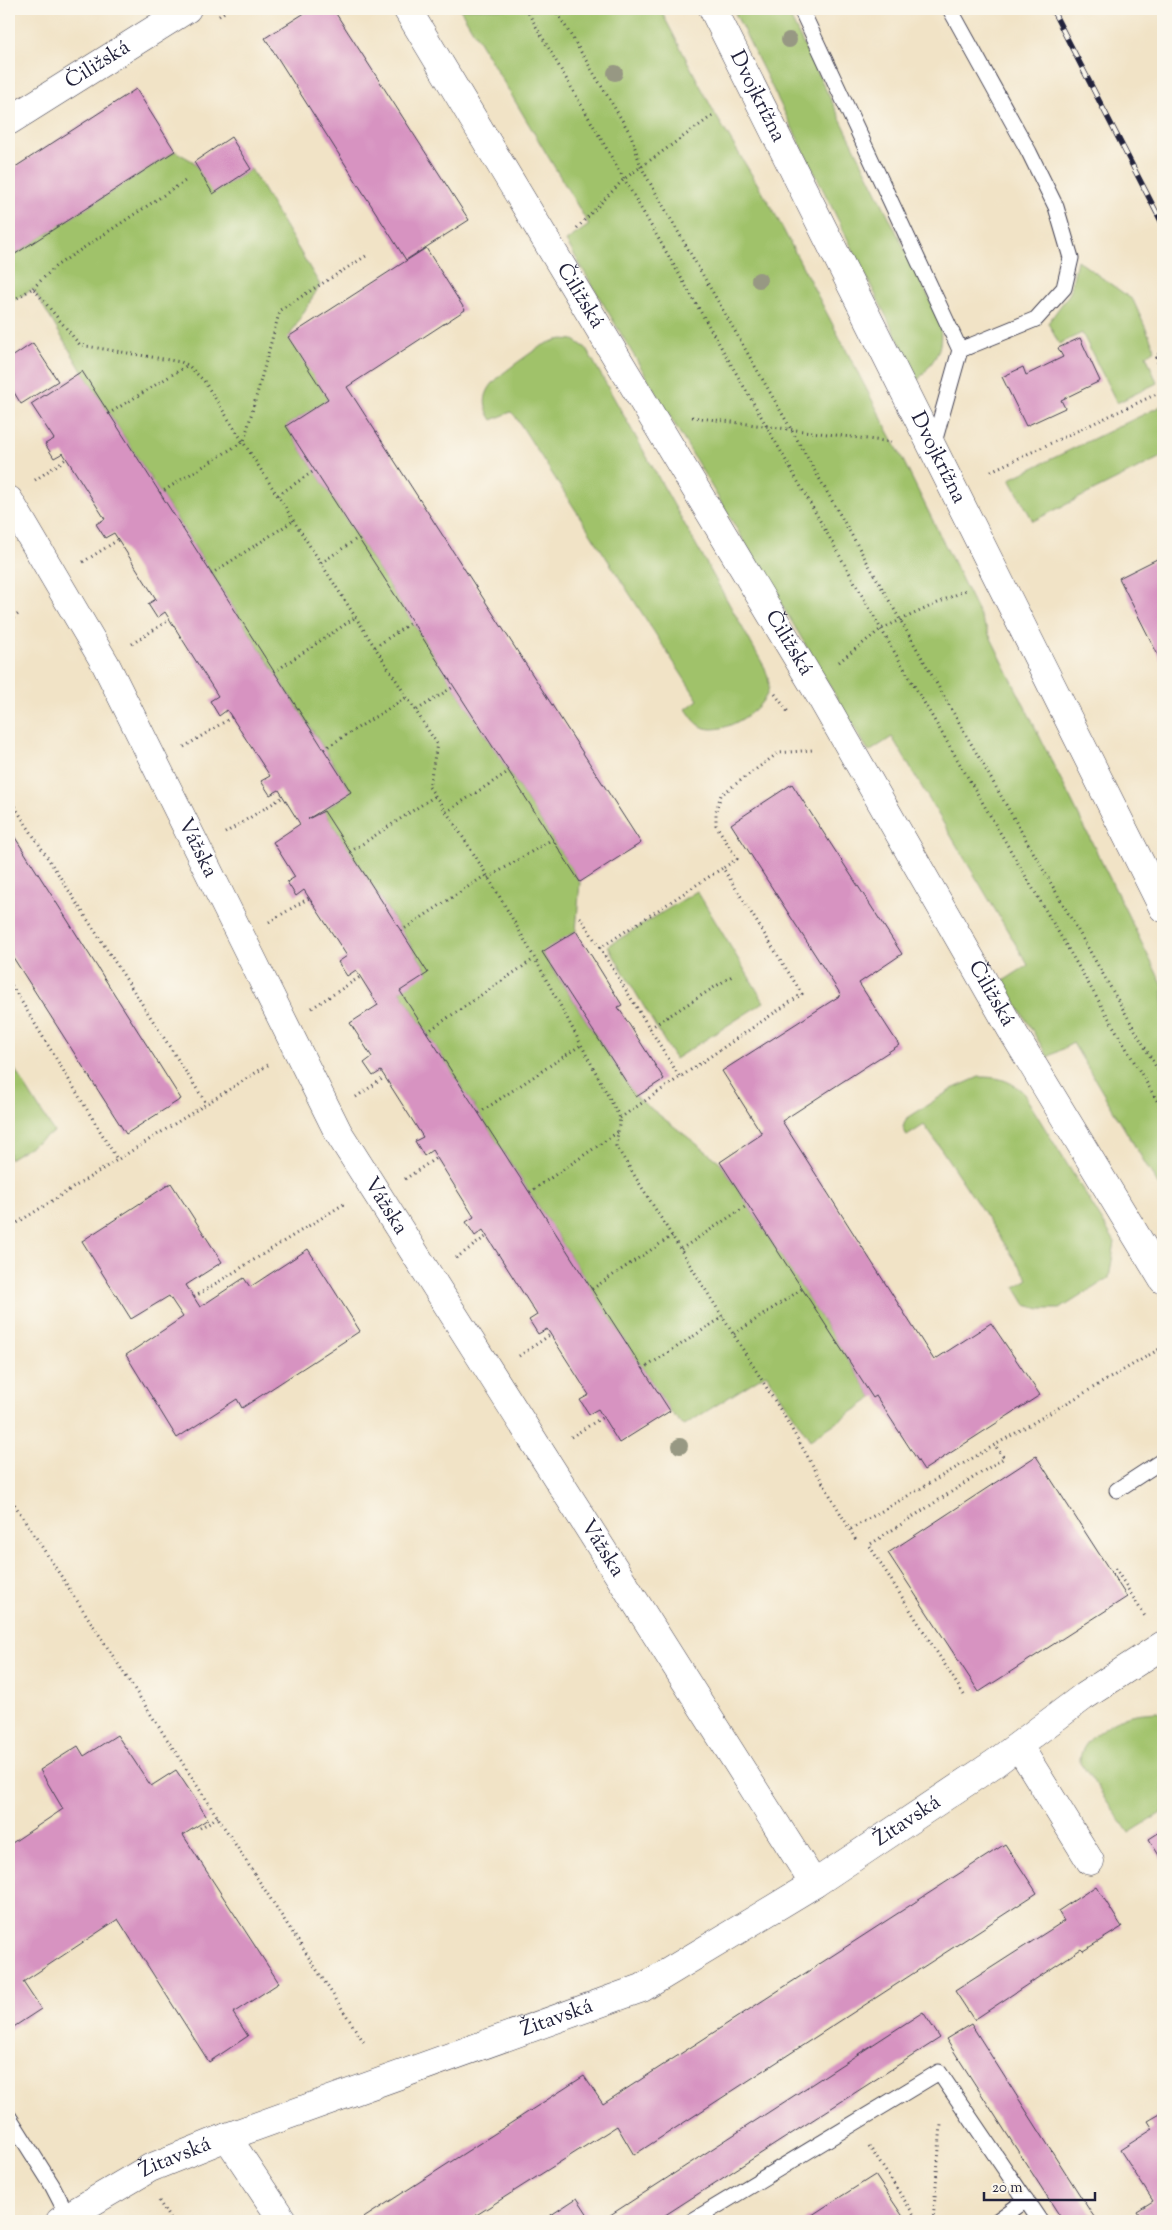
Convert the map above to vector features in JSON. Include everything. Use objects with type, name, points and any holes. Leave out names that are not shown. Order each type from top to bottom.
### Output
[{"type":"street","name":"Čiližská","points":[[9,121],[187,9]]},
{"type":"street","name":"Čiližská","points":[[407,9],[822,699],[1011,1029],[1163,1280]]},
{"type":"street","name":"Dvojkrížna","points":[[713,9],[932,450],[1163,908]]},
{"type":"street","name":"Vážska","points":[[9,500],[105,663],[338,1132],[814,1884]]},
{"type":"street","name":"Žitavská","points":[[64,2219],[150,2168],[227,2137],[642,1988],[814,1884],[1018,1746],[1083,1697],[1163,1644]]},
{"type":"street","points":[[1018,1746],[1090,1861]]},
{"type":"street","points":[[227,2137],[283,2221]]},
{"type":"lane","points":[[801,9],[960,350],[932,450]]},
{"type":"lane","points":[[950,9],[1029,152],[1052,199],[1071,258],[1064,288],[1036,319],[960,350]]},
{"type":"lane","points":[[1117,1490],[1163,1460]]},
{"type":"lane","points":[[692,2221],[939,2072],[1040,2221]]},
{"type":"lane","points":[[9,2117],[52,2185],[64,2219]]},
{"type":"lane","points":[[997,2221],[1026,2200]]},
{"type":"path","points":[[526,9],[766,425],[881,629],[1163,1111]]},
{"type":"path","points":[[555,9],[631,135],[641,166],[1163,1079]]},
{"type":"path","points":[[553,253],[624,180],[715,114]]},
{"type":"path","points":[[9,303],[33,288],[56,266],[185,181]]},
{"type":"path","points":[[160,493],[244,441],[280,310],[366,256]]},
{"type":"path","points":[[33,288],[80,344],[188,366],[204,381],[244,441],[437,744],[429,787],[487,877],[534,959],[620,1118],[616,1146],[734,1334],[851,1530],[856,1542]]},
{"type":"path","points":[[1163,352],[1155,356],[1163,374]]},
{"type":"path","points":[[108,414],[188,366]]},
{"type":"path","points":[[991,471],[1163,392]]},
{"type":"path","points":[[649,412],[894,442]]},
{"type":"path","points":[[34,481],[66,459]]},
{"type":"path","points":[[278,495],[314,471]]},
{"type":"path","points":[[211,574],[294,521]]},
{"type":"path","points":[[321,563],[358,538]]},
{"type":"path","points":[[77,567],[118,540]]},
{"type":"path","points":[[822,699],[831,668],[881,629],[966,590]]},
{"type":"path","points":[[9,621],[21,612]]},
{"type":"path","points":[[274,672],[356,617]]},
{"type":"path","points":[[127,647],[169,620]]},
{"type":"path","points":[[375,647],[412,622]]},
{"type":"path","points":[[417,710],[453,687]]},
{"type":"path","points":[[324,749],[407,697]]},
{"type":"path","points":[[178,752],[232,717]]},
{"type":"path","points":[[737,859],[716,825],[716,811],[721,795],[778,754],[813,750]]},
{"type":"path","points":[[446,812],[508,772]]},
{"type":"path","points":[[350,852],[435,796]]},
{"type":"path","points":[[222,834],[283,797]]},
{"type":"path","points":[[9,798],[206,1103]]},
{"type":"path","points":[[402,932],[487,877],[552,840]]},
{"type":"path","points":[[600,948],[737,859]]},
{"type":"path","points":[[620,1118],[802,994],[723,868],[737,859]]},
{"type":"path","points":[[265,925],[309,898]]},
{"type":"path","points":[[580,917],[679,1076]]},
{"type":"path","points":[[427,1032],[534,959]]},
{"type":"path","points":[[650,1028],[732,976]]},
{"type":"path","points":[[305,1013],[360,977]]},
{"type":"path","points":[[9,981],[117,1159]]},
{"type":"path","points":[[479,1113],[581,1045]]},
{"type":"path","points":[[9,1228],[271,1063]]},
{"type":"path","points":[[355,1098],[385,1077]]},
{"type":"path","points":[[530,1192],[618,1132]]},
{"type":"path","points":[[404,1180],[436,1158]]},
{"type":"path","points":[[194,1297],[348,1202]]},
{"type":"path","points":[[680,1249],[748,1205]]},
{"type":"path","points":[[456,1259],[487,1236]]},
{"type":"path","points":[[592,1289],[672,1236]]},
{"type":"path","points":[[734,1334],[802,1289]]},
{"type":"path","points":[[643,1369],[722,1317]]},
{"type":"path","points":[[518,1357],[550,1336]]},
{"type":"path","points":[[851,1530],[994,1444],[1163,1347]]},
{"type":"path","points":[[570,1438],[603,1417]]},
{"type":"path","points":[[964,1695],[869,1545],[1004,1458],[994,1444]]},
{"type":"path","points":[[9,1496],[365,2044]]},
{"type":"path","points":[[1115,1568],[1147,1619]]},
{"type":"path","points":[[200,1828],[218,1817]]},
{"type":"path","points":[[933,2221],[941,2118]]},
{"type":"path","points":[[868,2145],[918,2221]]},
{"type":"path","points":[[154,2194],[171,2221]]},
{"type":"green space","points":[[460,9],[660,9],[715,114],[772,208],[894,442],[1163,986],[1163,1193],[1073,1043],[1048,1057],[1003,981],[1028,965],[892,737],[869,752],[566,241],[589,225]]},
{"type":"green space","points":[[733,9],[786,9],[939,318],[941,338],[938,352],[918,380]]},
{"type":"green space","points":[[175,151],[194,162],[214,193],[251,169],[320,285],[289,337],[328,399],[286,426],[580,882],[576,931],[542,953],[636,1097],[720,1162],[873,1398],[810,1440],[766,1374],[683,1426],[670,1411],[400,991],[428,972],[324,811],[351,791],[82,371],[33,289],[9,303],[9,258]]},
{"type":"green space","points":[[1077,260],[1133,300],[1155,349],[1146,355],[1157,383],[1117,403],[1082,333],[1059,344],[1048,323],[1070,293]]},
{"type":"green space","points":[[563,339],[574,340],[586,348],[765,668],[769,684],[763,701],[741,720],[731,725],[722,728],[705,728],[699,725],[692,717],[686,709],[698,700],[515,416],[511,412],[492,420],[487,410],[485,402],[487,394],[490,386],[496,380],[539,348],[550,342]]},
{"type":"green space","points":[[1163,405],[1163,456],[1033,521],[1010,479]]},
{"type":"green space","points":[[697,891],[764,1002],[675,1059],[608,946]]},
{"type":"green space","points":[[9,1060],[54,1132],[9,1159]]},
{"type":"green space","points":[[979,1077],[1002,1080],[1022,1091],[1115,1242],[1109,1278],[1060,1309],[1041,1309],[1026,1305],[1015,1287],[1028,1279],[935,1140],[924,1125],[907,1136],[903,1127],[906,1119],[952,1089]]},
{"type":"green space","points":[[1157,1712],[1163,1714],[1163,1812],[1129,1833],[1080,1762],[1081,1755],[1088,1741],[1094,1735],[1115,1721],[1130,1715]]},
{"type":"building","points":[[311,9],[333,9],[469,220],[406,260],[265,38]]},
{"type":"building","points":[[136,89],[175,151],[9,258],[9,171]]},
{"type":"building","points":[[231,137],[251,169],[213,194],[194,162]]},
{"type":"building","points":[[426,248],[465,310],[347,387],[641,843],[580,882],[286,426],[328,399],[288,337]]},
{"type":"building","points":[[1080,338],[1100,381],[1061,400],[1065,408],[1026,426],[1002,377],[1023,367],[1026,375],[1063,357],[1058,348]]},
{"type":"building","points":[[33,343],[58,381],[21,404],[9,384],[9,359]]},
{"type":"building","points":[[82,371],[351,792],[308,819],[324,811],[428,973],[400,991],[670,1411],[619,1443],[598,1409],[589,1414],[580,1400],[589,1395],[547,1329],[538,1334],[529,1320],[537,1315],[483,1230],[475,1236],[466,1222],[474,1217],[432,1150],[424,1156],[415,1141],[423,1137],[381,1071],[373,1076],[364,1063],[372,1057],[350,1023],[378,1005],[356,970],[347,976],[338,962],[347,956],[304,890],[296,896],[287,882],[295,877],[273,842],[300,824],[279,790],[270,795],[261,781],[270,776],[227,710],[219,716],[210,701],[218,696],[165,612],[157,618],[148,604],[156,599],[114,533],[105,538],[96,524],[105,519],[63,453],[54,458],[45,444],[54,439],[31,404]]},
{"type":"building","points":[[1163,556],[1163,665],[1119,578]]},
{"type":"building","points":[[792,784],[902,954],[859,983],[899,1045],[782,1121],[934,1360],[991,1323],[1040,1395],[924,1470],[876,1396],[873,1398],[720,1162],[762,1134],[722,1071],[841,995],[731,824]]},
{"type":"building","points":[[9,828],[181,1099],[126,1134],[9,951]]},
{"type":"building","points":[[576,931],[622,1005],[618,1007],[664,1079],[636,1097],[542,952]]},
{"type":"building","points":[[171,1183],[222,1262],[186,1285],[200,1307],[244,1278],[250,1287],[308,1249],[360,1331],[242,1408],[237,1399],[177,1438],[126,1355],[183,1317],[169,1296],[131,1319],[82,1241]]},
{"type":"building","points":[[1036,1456],[1127,1597],[979,1692],[888,1553]]},
{"type":"building","points":[[117,1735],[151,1786],[176,1770],[192,1794],[208,1819],[183,1835],[279,1983],[233,2013],[248,2036],[209,2062],[118,1919],[23,1982],[41,2009],[9,2030],[9,1845],[63,1809],[40,1770],[78,1746],[84,1756]]},
{"type":"building","points":[[1163,1830],[1163,1862],[1149,1839]]},
{"type":"building","points":[[1005,1844],[1037,1893],[634,2155],[617,2126],[467,2221],[359,2221],[584,2076],[603,2104]]},
{"type":"building","points":[[1096,1886],[1122,1927],[1083,1951],[1081,1949],[974,2020],[955,1991],[1064,1921],[1058,1911]]},
{"type":"building","points":[[923,2012],[940,2038],[656,2221],[601,2221]]},
{"type":"building","points":[[971,2024],[1097,2221],[1063,2221],[946,2039]]},
{"type":"building","points":[[1162,2113],[1163,2221],[1143,2221],[1137,2211],[1153,2201],[1120,2150],[1153,2129],[1148,2121]]},
{"type":"building","points":[[875,2175],[906,2221],[803,2221],[826,2206]]},
{"type":"building","points":[[577,2198],[592,2221],[541,2221],[548,2217]]},
{"type":"railway","points":[[1052,9],[1163,225]]}]
